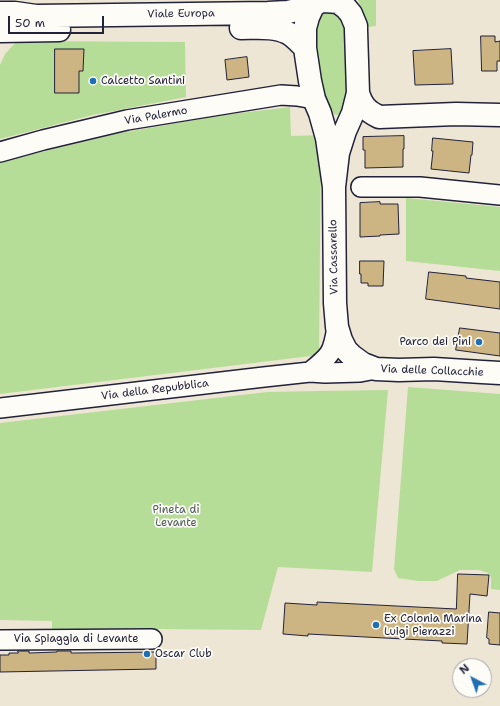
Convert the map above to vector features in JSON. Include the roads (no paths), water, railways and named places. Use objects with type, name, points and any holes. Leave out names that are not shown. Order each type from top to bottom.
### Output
[{"type":"main road","name":"Via Cassarello","points":[[334,187],[327,138],[317,106],[306,48],[305,28],[308,17],[317,3],[325,1],[345,4],[356,26],[356,103],[338,153],[334,187],[335,303],[337,327]]},
{"type":"main road","name":"Viale Europa","points":[[3,30],[15,13],[36,16],[268,13],[288,12],[317,3]]},
{"type":"main road","name":"Viale Europa","points":[[3,30],[268,28],[289,33],[306,48]]},
{"type":"main road","points":[[317,106],[334,124],[345,122],[356,103],[360,101],[365,108],[379,117],[456,114],[500,115]]},
{"type":"main road","name":"Via delle Collacchie","points":[[337,327],[340,340],[346,350],[363,364],[376,369],[434,369],[500,373]]},
{"type":"street","name":"Via Palermo","points":[[0,152],[127,120],[282,95],[297,96],[317,106]]},
{"type":"street","points":[[361,187],[420,187],[500,195]]},
{"type":"street","points":[[310,372],[331,353],[337,327]]},
{"type":"street","name":"Via della Repubblica","points":[[0,408],[310,372],[360,372],[376,369]]},
{"type":"street","name":"Via Spiaggia di Levante","points":[[0,640],[152,639]]},
{"type":"place","name":"Calcetto Santini","points":[[93,81]]},
{"type":"place","name":"Parco dei Pini","points":[[479,342]]},
{"type":"place","name":"Ex Colonia Marina Luigi Pierazzi","points":[[376,625]]},
{"type":"place","name":"Oscar Club","points":[[147,654]]},
{"type":"park label","name":"Pineta di Levante","points":[[176,516]]}]
